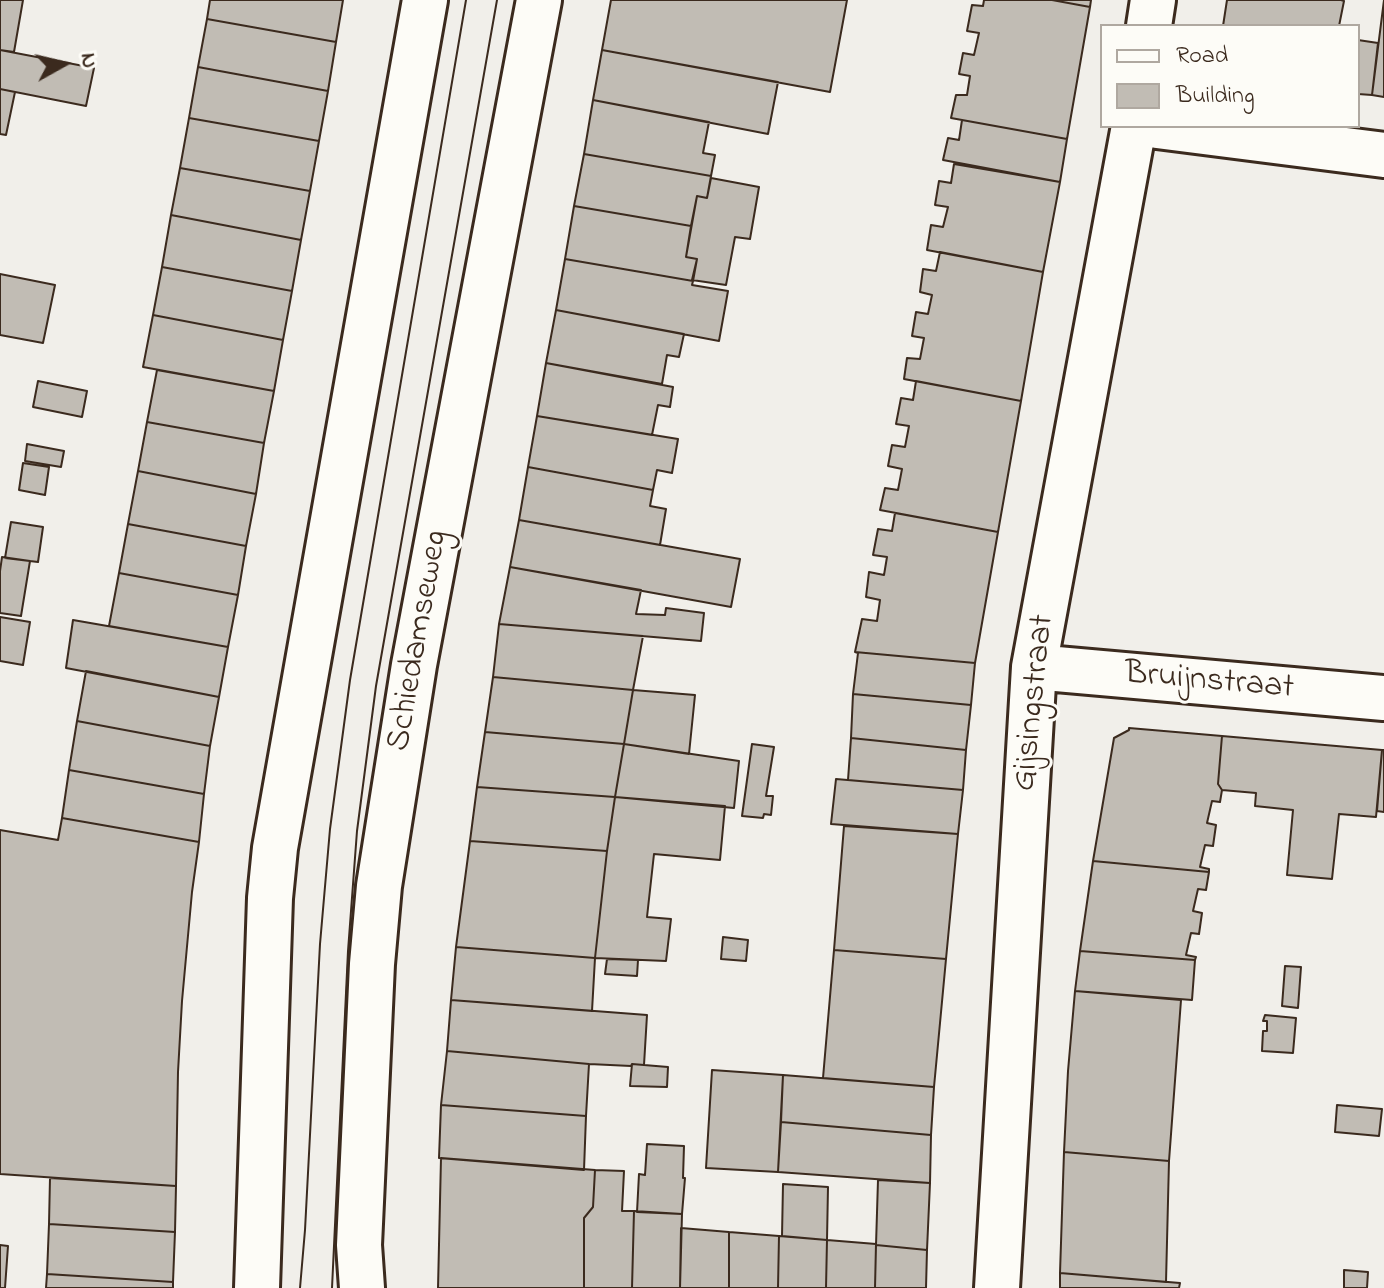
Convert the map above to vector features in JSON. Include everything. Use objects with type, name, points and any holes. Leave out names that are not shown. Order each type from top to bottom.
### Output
[{"type":"street","points":[[257,1288],[270,898],[275,848],[425,0]]},
{"type":"street","name":"Schiedamseweg","points":[[362,1288],[360,1213],[372,964],[379,886],[414,665],[539,0]]},
{"type":"street","points":[[1149,24],[1153,0]]},
{"type":"street","name":"Gijsingstraat","points":[[997,1288],[1034,667],[1134,128]]},
{"type":"street","points":[[1173,128],[1384,155]]},
{"type":"street","name":"Bruijnstraat","points":[[1034,667],[1384,698]]},
{"type":"building","points":[[0,0],[23,0],[14,52],[0,50]]},
{"type":"building","points":[[210,0],[343,0],[336,42],[207,19]]},
{"type":"building","points":[[611,0],[847,0],[830,92],[602,50]]},
{"type":"building","points":[[984,0],[1052,0],[1090,7],[1067,139],[951,118],[956,95],[967,95],[970,76],[959,74],[963,53],[974,55],[979,33],[967,31],[972,5],[983,6]]},
{"type":"building","points":[[1052,0],[1091,0],[1090,7]]},
{"type":"building","points":[[1227,0],[1344,1],[1339,24],[1223,24]]},
{"type":"building","points":[[1384,0],[1384,97],[1372,95]]},
{"type":"building","points":[[207,19],[336,42],[328,91],[198,67]]},
{"type":"building","points":[[1360,40],[1378,43],[1372,95],[1360,94]]},
{"type":"building","points":[[0,50],[94,68],[86,106],[0,89]]},
{"type":"building","points":[[602,50],[778,82],[768,134],[593,100]]},
{"type":"building","points":[[198,67],[328,91],[319,141],[189,118]]},
{"type":"building","points":[[0,89],[15,92],[6,135],[0,134]]},
{"type":"building","points":[[593,100],[709,122],[703,153],[715,155],[711,176],[584,154]]},
{"type":"building","points":[[189,118],[319,141],[310,191],[180,168]]},
{"type":"building","points":[[962,120],[1067,139],[1060,182],[943,160],[948,138],[959,140]]},
{"type":"building","points":[[584,154],[711,176],[707,198],[697,196],[691,226],[574,206]]},
{"type":"building","points":[[954,164],[1060,182],[1043,272],[927,250],[931,225],[943,227],[948,207],[935,205],[939,181],[951,183]]},
{"type":"building","points":[[180,168],[310,191],[301,240],[171,215]]},
{"type":"building","points":[[711,178],[759,187],[750,239],[735,237],[726,285],[692,280],[697,259],[686,257],[697,196],[707,198]]},
{"type":"building","points":[[574,206],[691,226],[686,257],[697,259],[693,281],[565,259]]},
{"type":"building","points":[[171,215],[301,240],[292,291],[162,267]]},
{"type":"building","points":[[940,252],[1043,272],[1021,401],[904,379],[907,358],[920,359],[924,338],[912,336],[916,312],[928,314],[932,295],[920,292],[923,269],[936,271]]},
{"type":"building","points":[[565,259],[693,281],[692,285],[728,291],[719,341],[556,310]]},
{"type":"building","points":[[162,267],[292,291],[283,340],[153,315]]},
{"type":"building","points":[[0,274],[55,285],[43,343],[0,335]]},
{"type":"building","points":[[556,310],[684,334],[679,357],[667,355],[662,384],[546,363]]},
{"type":"building","points":[[153,315],[283,340],[274,391],[143,367]]},
{"type":"building","points":[[546,363],[673,387],[670,407],[658,405],[652,435],[537,416]]},
{"type":"building","points":[[157,370],[274,391],[264,443],[147,422]]},
{"type":"building","points":[[38,381],[87,391],[82,417],[33,407]]},
{"type":"building","points":[[916,381],[1021,401],[998,532],[880,510],[885,488],[898,490],[902,469],[888,466],[892,445],[905,447],[909,426],[896,424],[901,398],[913,400]]},
{"type":"building","points":[[537,416],[678,439],[672,473],[657,470],[653,490],[528,467]]},
{"type":"building","points":[[147,422],[264,443],[256,494],[138,471]]},
{"type":"building","points":[[27,444],[64,451],[61,467],[25,461]]},
{"type":"building","points":[[23,463],[49,467],[45,495],[19,490]]},
{"type":"building","points":[[528,467],[653,490],[650,506],[666,509],[660,545],[519,520]]},
{"type":"building","points":[[138,471],[256,494],[246,546],[128,524]]},
{"type":"building","points":[[895,513],[998,532],[975,663],[855,652],[862,619],[877,621],[880,600],[866,597],[869,572],[884,575],[887,557],[873,555],[878,529],[892,531]]},
{"type":"building","points":[[519,520],[740,559],[731,607],[510,567]]},
{"type":"building","points":[[11,522],[43,527],[38,562],[5,558]]},
{"type":"building","points":[[128,524],[246,546],[238,595],[119,573]]},
{"type":"building","points":[[2,557],[30,561],[21,616],[0,613]]},
{"type":"building","points":[[510,567],[641,590],[636,614],[665,615],[666,608],[704,613],[701,641],[499,624]]},
{"type":"building","points":[[119,573],[238,595],[228,647],[109,626]]},
{"type":"building","points":[[0,617],[30,622],[23,665],[0,661]]},
{"type":"building","points":[[73,620],[228,647],[219,697],[66,668]]},
{"type":"building","points":[[499,624],[643,636],[633,690],[493,677]]},
{"type":"building","points":[[855,652],[975,663],[971,705],[853,694],[858,653]]},
{"type":"building","points":[[86,671],[219,697],[210,746],[77,721]]},
{"type":"building","points":[[493,677],[633,690],[624,744],[485,732]]},
{"type":"building","points":[[633,690],[695,695],[689,754],[624,744]]},
{"type":"building","points":[[853,694],[971,705],[966,750],[851,738]]},
{"type":"building","points":[[77,721],[210,746],[204,794],[69,770]]},
{"type":"building","points":[[1129,728],[1222,736],[1218,784],[1222,790],[1220,802],[1212,801],[1207,823],[1216,825],[1213,846],[1205,845],[1200,867],[1209,869],[1209,872],[1093,861],[1114,738]]},
{"type":"building","points":[[485,732],[624,744],[615,797],[477,787]]},
{"type":"building","points":[[1222,736],[1382,750],[1376,817],[1339,814],[1332,879],[1287,875],[1293,810],[1255,806],[1256,793],[1222,790],[1218,784]]},
{"type":"building","points":[[851,738],[966,750],[963,790],[848,780]]},
{"type":"building","points":[[624,744],[739,761],[734,808],[615,797]]},
{"type":"building","points":[[752,744],[774,747],[766,796],[773,796],[771,815],[764,814],[763,818],[742,816]]},
{"type":"building","points":[[1384,750],[1384,812],[1377,811]]},
{"type":"building","points":[[69,770],[204,794],[199,842],[62,818]]},
{"type":"building","points":[[836,779],[963,790],[958,834],[831,824]]},
{"type":"building","points":[[477,787],[615,797],[607,851],[470,841]]},
{"type":"building","points":[[615,797],[725,806],[720,860],[654,854],[647,917],[671,919],[666,961],[595,958]]},
{"type":"building","points":[[62,818],[199,842],[182,1001],[176,1186],[0,1174],[0,830],[58,840]]},
{"type":"building","points":[[844,826],[958,834],[946,959],[834,950]]},
{"type":"building","points":[[470,841],[607,851],[595,958],[456,947]]},
{"type":"building","points":[[1093,861],[1209,872],[1206,890],[1198,889],[1193,911],[1202,913],[1199,934],[1191,933],[1186,955],[1196,957],[1195,960],[1080,951]]},
{"type":"building","points":[[723,937],[748,940],[746,961],[721,959]]},
{"type":"building","points":[[456,947],[595,958],[592,1011],[451,1000]]},
{"type":"building","points":[[834,950],[946,959],[934,1087],[823,1078]]},
{"type":"building","points":[[1080,951],[1195,960],[1192,1000],[1075,991]]},
{"type":"building","points":[[607,959],[638,960],[637,976],[605,974]]},
{"type":"building","points":[[1285,966],[1301,967],[1298,1008],[1282,1006]]},
{"type":"building","points":[[1075,991],[1181,1000],[1169,1161],[1064,1152]]},
{"type":"building","points":[[451,1000],[647,1015],[644,1065],[589,1064],[447,1051]]},
{"type":"building","points":[[1265,1015],[1296,1018],[1293,1053],[1262,1051],[1263,1031],[1267,1031],[1267,1021],[1263,1021]]},
{"type":"building","points":[[447,1051],[589,1064],[586,1116],[441,1105]]},
{"type":"building","points":[[632,1064],[668,1067],[667,1087],[630,1086]]},
{"type":"building","points":[[712,1070],[783,1075],[778,1172],[706,1168]]},
{"type":"building","points":[[783,1075],[934,1087],[931,1135],[781,1122]]},
{"type":"building","points":[[441,1105],[586,1116],[584,1170],[439,1158]]},
{"type":"building","points":[[1337,1105],[1382,1109],[1379,1136],[1335,1132]]},
{"type":"building","points":[[781,1122],[931,1135],[930,1183],[778,1172]]},
{"type":"building","points":[[647,1144],[684,1146],[682,1214],[637,1212],[639,1174],[645,1175]]},
{"type":"building","points":[[1064,1152],[1169,1161],[1166,1282],[1060,1273]]},
{"type":"building","points":[[441,1158],[595,1170],[593,1207],[584,1218],[584,1288],[438,1288]]},
{"type":"building","points":[[595,1170],[624,1171],[622,1211],[634,1211],[632,1288],[584,1288],[584,1218],[593,1207]]},
{"type":"building","points":[[50,1178],[176,1186],[175,1232],[49,1224]]},
{"type":"building","points":[[878,1180],[930,1183],[927,1250],[876,1245]]},
{"type":"building","points":[[783,1184],[828,1187],[827,1240],[782,1236]]},
{"type":"building","points":[[634,1211],[682,1214],[680,1288],[632,1288]]},
{"type":"building","points":[[49,1224],[175,1232],[173,1282],[47,1274]]},
{"type":"building","points":[[681,1228],[729,1232],[729,1288],[680,1288]]},
{"type":"building","points":[[729,1232],[779,1236],[778,1288],[729,1288]]},
{"type":"building","points":[[779,1236],[827,1240],[826,1288],[778,1288]]},
{"type":"building","points":[[827,1240],[876,1244],[875,1288],[826,1288]]},
{"type":"building","points":[[0,1245],[8,1246],[5,1288],[0,1288]]},
{"type":"building","points":[[876,1245],[927,1250],[926,1288],[875,1288]]},
{"type":"building","points":[[1344,1270],[1368,1272],[1367,1288],[1344,1288]]},
{"type":"building","points":[[1060,1273],[1180,1283],[1179,1288],[1060,1288]]},
{"type":"building","points":[[47,1274],[173,1282],[173,1288],[46,1288]]},
{"type":"tram line","points":[[300,1288],[320,944],[330,829],[350,680],[466,0]]},
{"type":"tram line","points":[[332,1288],[348,951],[357,831],[376,686],[497,0]]}]
